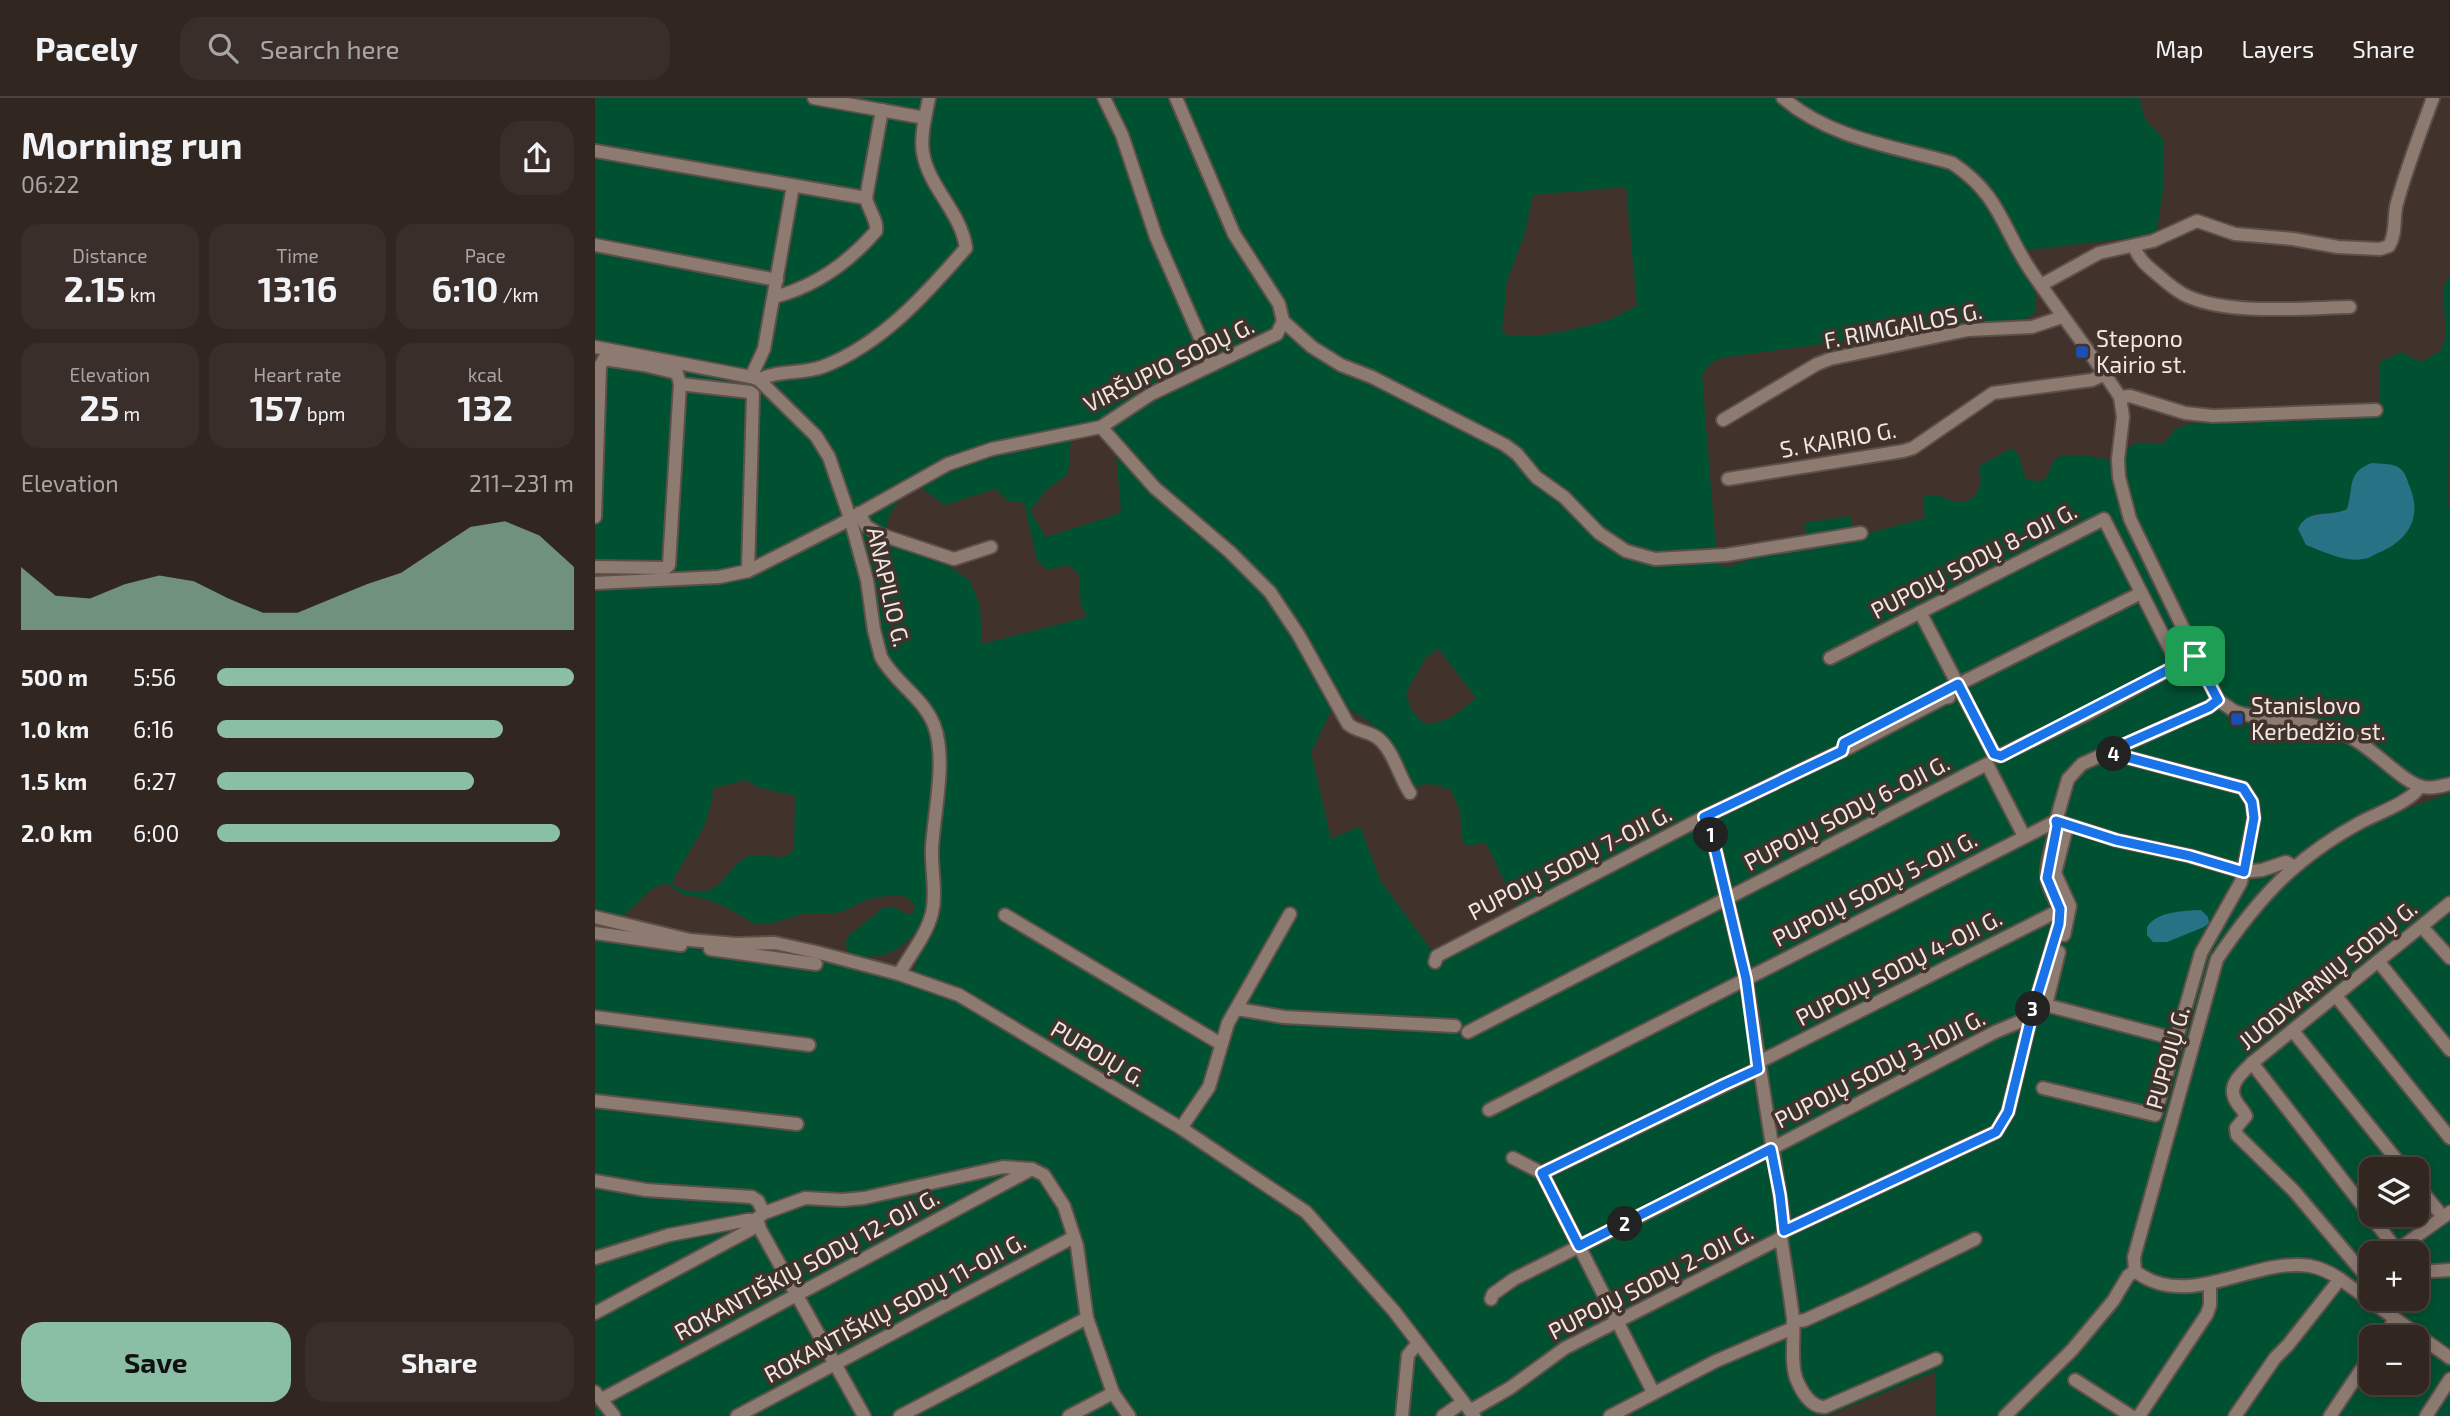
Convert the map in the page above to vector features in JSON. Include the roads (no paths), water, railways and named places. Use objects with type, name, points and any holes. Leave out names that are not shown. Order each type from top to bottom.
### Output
[{"type":"street","points":[[814,98],[925,118]]},
{"type":"street","points":[[595,347],[755,378],[796,374],[821,368],[874,337],[911,307],[966,248],[960,224],[934,180],[922,151],[929,98]]},
{"type":"street","points":[[1104,98],[1122,135],[1156,237],[1212,365]]},
{"type":"street","name":"VIRŠUPIO SODŲ G.","points":[[595,583],[719,577],[748,571],[948,464],[976,453],[1101,427],[1151,394],[1272,338],[1281,329],[1283,321],[1279,304],[1234,234],[1176,98]]},
{"type":"street","points":[[1783,98],[1805,116],[1823,126],[1952,163],[1967,172],[1988,193],[2024,261],[2120,397],[2123,417],[2118,459],[2119,477],[2130,519],[2218,700],[2243,714],[2319,727],[2344,735],[2362,743],[2420,786],[2429,788],[2450,784]]},
{"type":"street","points":[[2041,285],[2099,253],[2153,241],[2192,223],[2204,222],[2235,234],[2293,239],[2338,247],[2380,249],[2389,246],[2393,236],[2396,207],[2433,98]]},
{"type":"street","points":[[774,297],[813,282],[843,263],[863,245],[877,227],[866,198],[882,110]]},
{"type":"street","points":[[595,151],[866,198]]},
{"type":"street","points":[[755,378],[774,297],[793,186]]},
{"type":"street","points":[[595,245],[777,279]]},
{"type":"street","points":[[2134,246],[2145,264],[2189,297],[2257,309],[2350,307]]},
{"type":"street","name":"F. RIMGAILOS G.","points":[[1723,420],[1830,359],[1968,330],[2032,327],[2062,317]]},
{"type":"street","points":[[1283,321],[1312,347],[1341,365],[1372,377],[1505,445],[1517,454],[1536,477],[1565,497],[1599,533],[1626,551],[1655,559],[1678,559],[1726,555],[1861,533]]},
{"type":"street","points":[[595,517],[600,366],[604,359],[677,373],[680,384],[669,565],[666,568],[595,567]]},
{"type":"street","points":[[697,386],[701,368]]},
{"type":"street","name":"S. KAIRIO G.","points":[[1728,480],[1903,451],[1913,448],[1993,394],[2092,380],[2105,374]]},
{"type":"street","name":"ANAPILIO G.","points":[[755,378],[821,443],[834,468],[854,516],[881,657],[928,712],[938,737],[939,769],[932,851],[932,914],[899,974]]},
{"type":"street","points":[[680,384],[744,390],[753,394],[748,571]]},
{"type":"street","points":[[2120,397],[2130,396],[2185,413],[2213,416],[2376,410]]},
{"type":"street","points":[[1101,427],[1155,488],[1230,552],[1270,592],[1298,634],[1348,724],[1379,739],[1410,793]]},
{"type":"street","points":[[854,516],[879,534],[954,559],[991,547]]},
{"type":"street","name":"PUPOJŲ SODŲ 8-OJI G.","points":[[1830,658],[2104,519],[2178,665]]},
{"type":"street","name":"PUPOJŲ SODŲ 7-OJI G.","points":[[1842,751],[1844,743],[2141,593]]},
{"type":"street","points":[[1920,612],[1994,754],[2001,756],[2195,656]]},
{"type":"street","name":"PUPOJŲ SODŲ 7-OJI G.","points":[[1435,962],[1437,956],[1704,817],[1949,697]]},
{"type":"street","points":[[2175,1039],[2046,1005],[2070,910],[2055,876],[2072,773],[2082,764],[2209,707],[2218,700]]},
{"type":"street","points":[[2043,1088],[2155,1115],[2201,953],[2234,898],[2244,872],[2254,818],[2252,802],[2243,788],[2107,752]]},
{"type":"street","name":"PUPOJŲ SODŲ 6-OJI G.","points":[[1468,1032],[1987,764],[2024,836]]},
{"type":"street","name":"PUPOJŲ G.","points":[[2005,1416],[2072,1350],[2113,1301],[2128,1276],[2135,1271],[2134,1257],[2217,959],[2244,919],[2293,866],[2359,824],[2414,795],[2420,786]]},
{"type":"street","points":[[1704,817],[1715,848],[1746,979],[1780,1195],[1796,1378],[1806,1396],[1818,1407],[1833,1405],[1936,1359]]},
{"type":"street","points":[[2060,909],[2047,878],[2057,826],[2062,823],[2244,872],[2262,870],[2286,862],[2293,866]]},
{"type":"street","name":"PUPOJŲ SODŲ 5-OJI G.","points":[[1489,1110],[2024,836],[2062,823]]},
{"type":"street","name":"JUODVARNIŲ SODŲ G.","points":[[2359,1263],[2294,1191],[2235,1132],[2246,1116],[2234,1096],[2234,1087],[2237,1079],[2252,1063],[2450,903]]},
{"type":"street","name":"PUPOJŲ SODŲ 2-OJI G.","points":[[1444,1416],[1469,1409],[1510,1388],[1565,1348],[1783,1235],[1996,1132],[2008,1112],[2031,1017],[2056,935],[2060,909]]},
{"type":"street","name":"PUPOJŲ SODŲ 4-OJI G.","points":[[1542,1173],[1723,1085],[2060,909]]},
{"type":"street","points":[[1181,1128],[1209,1087],[1228,1023],[1290,914]]},
{"type":"street","points":[[1005,915],[1221,1044]]},
{"type":"street","name":"PUPOJŲ G.","points":[[595,917],[690,940],[775,943],[899,974],[959,995],[1237,1163],[1306,1213],[1394,1311],[1469,1409]]},
{"type":"street","points":[[2422,927],[2450,958]]},
{"type":"street","points":[[595,933],[816,964]]},
{"type":"street","points":[[2378,961],[2450,1050]]},
{"type":"street","points":[[2336,996],[2450,1138]]},
{"type":"street","points":[[1237,1009],[1285,1017],[1455,1026]]},
{"type":"street","points":[[595,1017],[809,1045]]},
{"type":"street","name":"PUPOJŲ SODŲ 3-IOJI G.","points":[[1491,1299],[1493,1294],[1514,1279],[1995,1032],[2031,1017]]},
{"type":"street","points":[[2293,1031],[2394,1157]]},
{"type":"street","points":[[2252,1063],[2387,1241]]},
{"type":"street","points":[[595,1101],[797,1124]]},
{"type":"street","points":[[1513,1158],[1542,1173],[1653,1392]]},
{"type":"street","points":[[595,1313],[759,1220],[805,1198],[864,1198],[1003,1167],[1033,1169],[1044,1175],[1064,1206],[1079,1256],[1087,1318],[1113,1393],[1129,1416]]},
{"type":"street","name":"ROKANTIŠKIŲ SODŲ 12-OJI G.","points":[[599,1396],[1033,1169]]},
{"type":"street","points":[[595,1181],[646,1190],[752,1197],[758,1201],[759,1220],[864,1416]]},
{"type":"street","points":[[2410,1241],[2446,1214],[2429,1197]]},
{"type":"street","points":[[595,1258],[669,1235],[759,1220]]},
{"type":"street","name":"ROKANTIŠKIŲ SODŲ 11-OJI G.","points":[[737,1416],[1074,1237]]},
{"type":"street","points":[[1610,1416],[1716,1361],[1975,1239]]},
{"type":"street","points":[[2135,1271],[2146,1280],[2158,1284],[2210,1284],[2292,1266],[2310,1266],[2327,1271],[2340,1279],[2450,1358]]},
{"type":"street","points":[[2429,1271],[2450,1269]]},
{"type":"street","points":[[2235,1416],[2275,1358],[2340,1279]]},
{"type":"street","points":[[2139,1416],[2207,1314],[2210,1284]]},
{"type":"street","points":[[900,1416],[1087,1318]]},
{"type":"street","points":[[2391,1325],[2395,1319]]},
{"type":"street","points":[[1402,1416],[1408,1355],[1418,1343]]},
{"type":"street","points":[[2330,1416],[2359,1373]]},
{"type":"street","points":[[2425,1416],[2450,1379]]},
{"type":"street","points":[[2075,1380],[2131,1416]]},
{"type":"street","points":[[1069,1416],[1113,1393]]},
{"type":"street","points":[[599,1396],[614,1416]]},
{"type":"water","points":[[2372,463],[2395,466],[2405,475],[2413,497],[2414,517],[2405,534],[2389,548],[2369,558],[2356,560],[2334,556],[2306,545],[2298,529],[2302,522],[2313,515],[2347,509],[2355,476],[2358,471]]},
{"type":"water","points":[[2201,910],[2208,917],[2209,923],[2204,927],[2167,942],[2153,942],[2147,935],[2147,927],[2157,918],[2171,913]]},
{"type":"place","name":"Stepono Kairio st.","points":[[2082,352]]},
{"type":"place","name":"Stanislovo Kerbedžio st.","points":[[2237,719]]}]
